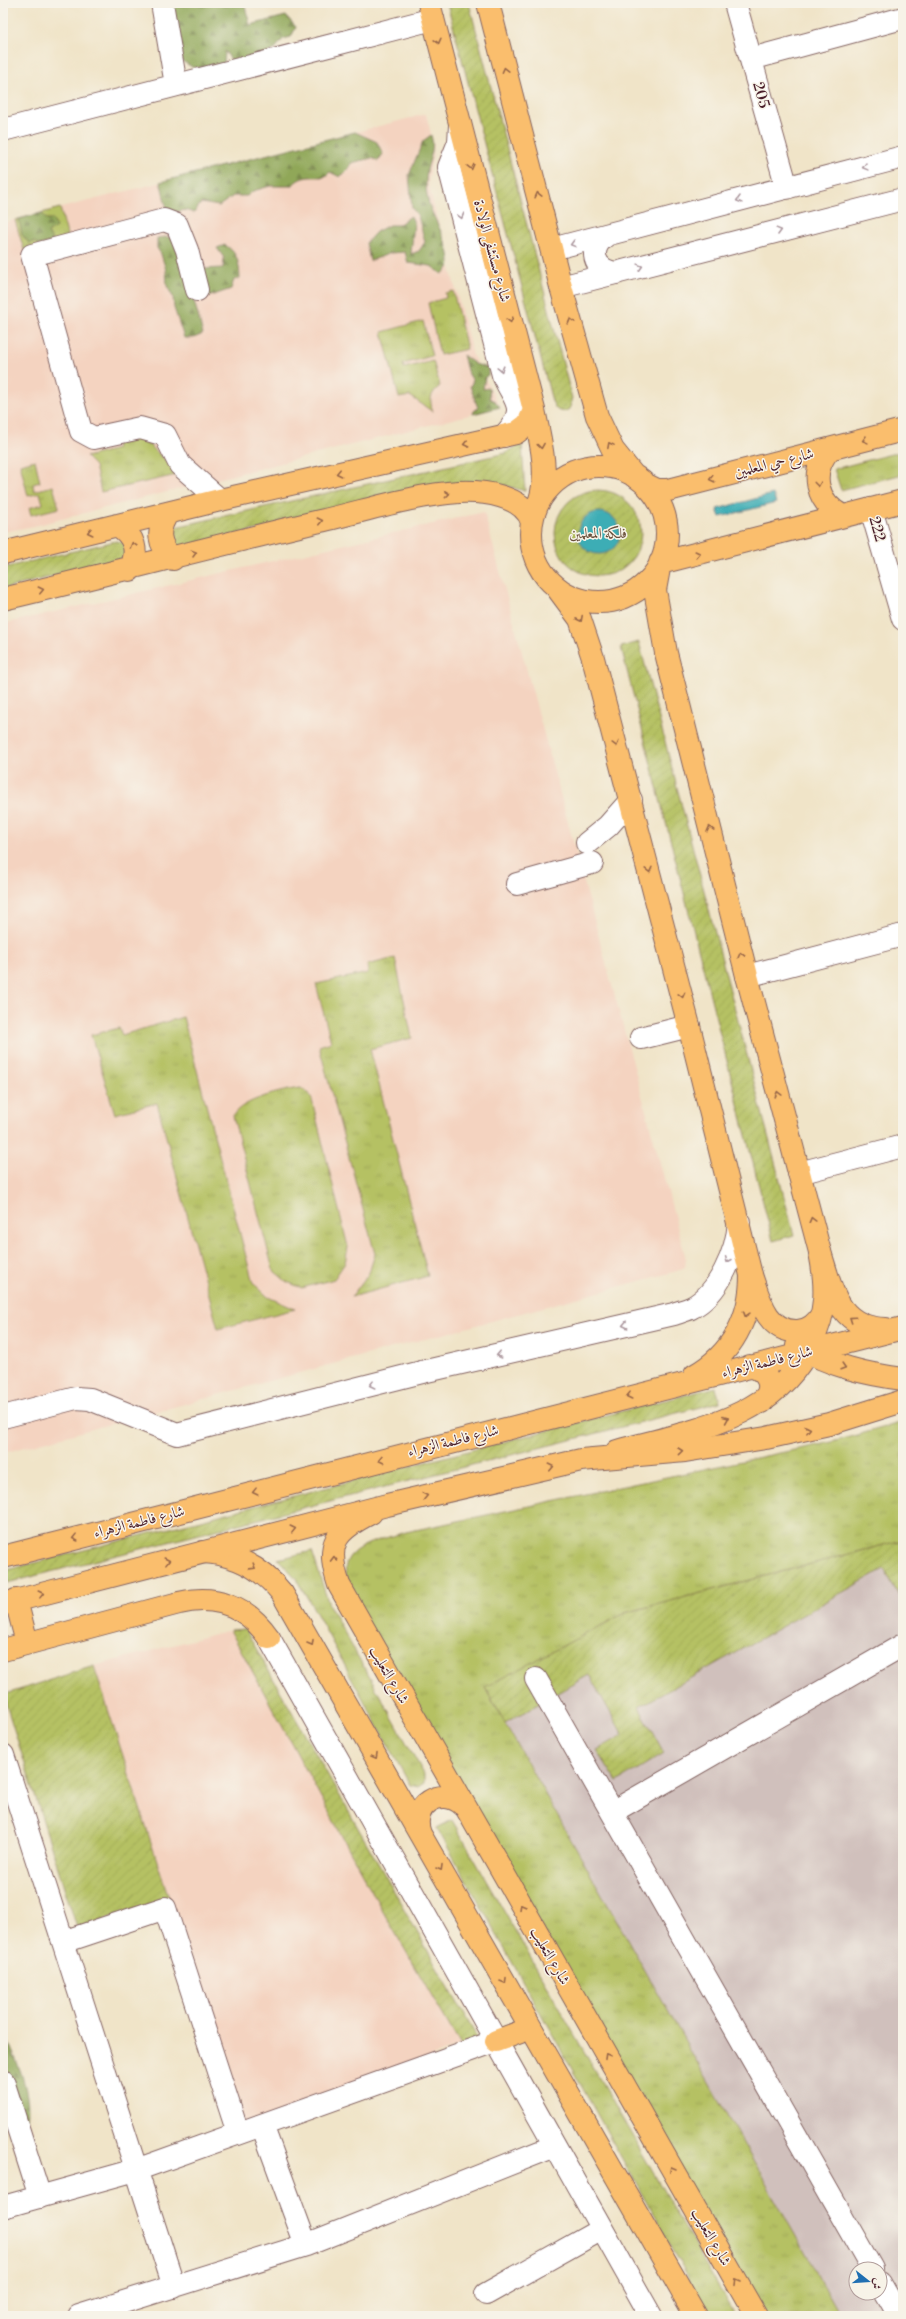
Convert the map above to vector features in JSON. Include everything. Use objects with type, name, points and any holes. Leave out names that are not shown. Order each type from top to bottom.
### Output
[{"type":"main road","points":[[27,1643],[10,1602],[387,1505],[581,1460],[696,1430],[762,1402],[786,1382],[807,1352],[823,1313],[826,1284],[820,1252],[747,976],[666,652],[654,590],[666,540],[664,515],[660,503],[613,450],[600,423],[561,287],[488,3]]},
{"type":"main road","name":"شارع مستشفى الولادة","points":[[431,11],[534,410],[543,464],[543,487],[540,500]]},
{"type":"main road","points":[[3,553],[220,500],[504,436],[525,428],[534,410]]},
{"type":"main road","name":"شارع حي المعلمين","points":[[639,480],[657,490],[668,490],[903,430]]},
{"type":"main road","points":[[830,449],[820,464],[817,482],[819,490],[828,506],[844,516]]},
{"type":"main road","points":[[639,480],[624,471],[603,466],[582,468],[562,477],[550,487],[540,500],[532,522],[531,539],[534,554],[545,576],[557,588],[576,612],[585,632],[631,800],[739,1222],[751,1275],[768,1315],[781,1332],[807,1352],[855,1371],[903,1379]]},
{"type":"main road","points":[[3,600],[130,570],[290,528],[415,499],[459,492],[484,493],[510,500],[528,513],[532,522]]},
{"type":"main road","points":[[557,588],[571,596],[587,601],[609,601],[630,594],[639,589],[647,582],[660,563],[903,500]]},
{"type":"main road","points":[[168,513],[162,521],[160,537],[166,552],[174,558]]},
{"type":"main road","points":[[117,525],[126,531],[132,539],[135,549],[134,560],[130,570]]},
{"type":"main road","points":[[820,1252],[836,1297],[850,1319],[877,1328],[903,1327]]},
{"type":"main road","points":[[666,1387],[704,1370],[720,1356],[733,1340],[746,1314],[750,1295],[751,1275]]},
{"type":"main road","points":[[768,1315],[778,1326],[785,1330],[800,1331],[814,1325],[823,1313]]},
{"type":"main road","name":"شارع فاطمة الزهراء","points":[[4,1556],[903,1327]]},
{"type":"main road","points":[[750,1366],[764,1372],[770,1382],[768,1395],[762,1402]]},
{"type":"main road","points":[[581,1460],[685,1451],[766,1438],[828,1424],[903,1401]]},
{"type":"main road","name":"شارع التعليب","points":[[387,1505],[350,1524],[338,1536],[334,1552],[334,1564],[335,1574],[344,1596],[756,2316]]},
{"type":"main road","points":[[203,1552],[230,1557],[255,1568],[276,1586],[292,1609],[696,2316]]},
{"type":"main road","points":[[3,1650],[179,1603],[205,1599],[218,1601],[242,1610],[252,1618],[269,1638]]},
{"type":"main road","points":[[392,1785],[404,1794],[414,1795],[423,1793],[431,1788],[437,1779],[439,1770],[437,1760]]},
{"type":"main road","points":[[420,1834],[418,1824],[419,1814],[424,1805],[432,1799],[446,1796],[456,1799],[464,1805]]},
{"type":"main road","points":[[496,2041],[531,2028]]},
{"type":"street","points":[[162,3],[176,86]]},
{"type":"street","name":"205","points":[[735,3],[787,188]]},
{"type":"street","points":[[3,130],[176,86],[431,11]]},
{"type":"street","points":[[751,59],[903,18]]},
{"type":"street","points":[[460,125],[459,142],[449,167],[503,375],[517,400],[516,419],[504,436]]},
{"type":"street","points":[[552,249],[903,157]]},
{"type":"street","points":[[561,287],[903,199]]},
{"type":"street","points":[[197,290],[187,250],[177,225],[164,220],[32,255],[81,431],[94,438],[140,428],[165,435],[180,465],[220,500]]},
{"type":"street","points":[[607,235],[597,244],[595,258],[600,267],[608,272],[617,273]]},
{"type":"street","name":"222","points":[[871,509],[903,619]]},
{"type":"street","points":[[516,884],[590,853],[608,826],[631,800]]},
{"type":"street","points":[[747,976],[903,935]]},
{"type":"street","points":[[641,1038],[689,1026]]},
{"type":"street","points":[[799,1173],[903,1146]]},
{"type":"street","points":[[3,1417],[76,1398],[90,1399],[177,1434],[422,1372],[674,1314],[692,1307],[705,1297],[718,1281],[733,1248],[739,1222]]},
{"type":"street","points":[[269,1638],[651,2316]]},
{"type":"street","points":[[612,1812],[903,1645]]},
{"type":"street","points":[[536,1680],[867,2261]]},
{"type":"street","points":[[3,1755],[8,1786],[63,1942],[174,2287]]},
{"type":"street","points":[[63,1942],[165,1908],[238,2133]]},
{"type":"street","points":[[3,2207],[136,2170],[496,2041]]},
{"type":"street","points":[[4,2090],[40,2196]]},
{"type":"street","points":[[262,2125],[306,2245]]},
{"type":"street","points":[[87,2315],[306,2245],[555,2146]]},
{"type":"street","points":[[486,2294],[602,2229]]},
{"type":"street","points":[[888,2297],[899,2316]]},
{"type":"shaded area","points":[[426,114],[434,146],[428,183],[473,356],[500,407],[34,526],[3,532],[3,223]]},
{"type":"shaded area","points":[[484,512],[686,1259],[685,1267],[677,1271],[3,1453],[3,624]]},
{"type":"shaded area","points":[[903,1540],[903,2316],[841,2316],[485,1687]]},
{"type":"shaded area","points":[[230,1630],[382,1910],[461,2046],[244,2127],[94,1666]]},
{"type":"green space","points":[[160,3],[244,3],[250,25],[286,16],[296,27],[291,37],[283,39],[274,50],[241,64],[231,60],[225,51],[224,63],[203,68],[192,67],[182,61]]},
{"type":"green space","points":[[447,3],[469,3],[572,398],[570,408],[566,411],[558,411],[552,401]]},
{"type":"green space","points":[[355,132],[377,142],[383,154],[378,161],[372,158],[351,163],[350,167],[340,177],[330,172],[324,177],[302,178],[295,182],[292,186],[270,186],[253,191],[247,196],[233,196],[219,206],[201,203],[194,213],[185,210],[169,213],[167,209],[160,182]]},
{"type":"green space","points":[[431,135],[431,157],[426,175],[427,194],[430,207],[448,248],[450,261],[449,267],[442,274],[431,266],[408,263],[405,252],[391,253],[370,261],[366,243],[376,232],[389,225],[398,225],[411,216],[414,223],[411,254],[419,251],[425,242],[418,216],[412,208],[409,175],[423,141]]},
{"type":"green space","points":[[60,208],[68,238],[24,250],[15,220]]},
{"type":"green space","points":[[42,213],[46,219],[53,219],[56,227],[48,233],[53,241],[39,245],[34,242],[29,243],[22,235],[19,219]]},
{"type":"green space","points":[[157,238],[177,238],[203,334],[194,338],[184,338],[174,308],[173,297],[167,286],[166,270],[161,254],[157,248]]},
{"type":"green space","points":[[225,245],[233,251],[237,259],[240,278],[234,280],[231,289],[208,297],[201,294],[201,269],[223,268],[224,258],[217,248]]},
{"type":"green space","points":[[453,291],[467,349],[440,355],[428,303],[446,298],[445,293]]},
{"type":"green space","points":[[423,321],[432,356],[403,364],[404,368],[433,361],[440,386],[431,398],[433,412],[410,396],[399,398],[382,332]]},
{"type":"green space","points":[[463,355],[475,364],[488,368],[488,375],[485,377],[483,389],[489,388],[490,399],[495,401],[500,407],[473,414],[478,408],[470,386],[473,381],[467,371]]},
{"type":"green space","points":[[142,438],[181,474],[101,492],[95,466],[86,457],[117,449],[116,444]]},
{"type":"green space","points":[[522,443],[525,491],[496,483],[479,481],[173,548],[165,537],[171,528],[506,453]]},
{"type":"green space","points":[[903,451],[903,474],[841,490],[834,469]]},
{"type":"green space","points":[[35,460],[40,482],[33,484],[34,491],[53,486],[59,508],[31,515],[29,508],[43,504],[40,493],[28,496],[20,464]]},
{"type":"green space","name":"فلكة المعلمين","points":[[598,490],[614,494],[628,503],[637,517],[641,533],[637,549],[628,563],[614,572],[598,576],[582,572],[568,563],[559,549],[555,533],[559,517],[568,503],[582,494]]},
{"type":"green space","points":[[116,541],[126,543],[125,558],[3,589],[3,568]]},
{"type":"green space","points":[[639,642],[794,1235],[773,1241],[621,647]]},
{"type":"green space","points":[[395,958],[412,1038],[370,1049],[428,1276],[351,1297],[369,1273],[375,1254],[319,1046],[331,1042],[316,984],[368,973],[367,965]]},
{"type":"green space","points":[[183,1017],[253,1283],[268,1297],[295,1309],[218,1329],[157,1103],[115,1114],[91,1035],[119,1028],[122,1035]]},
{"type":"green space","points":[[301,1088],[311,1096],[348,1247],[345,1263],[334,1279],[302,1288],[287,1282],[273,1270],[233,1116],[237,1110],[253,1101],[284,1091]]},
{"type":"green space","points":[[716,1387],[720,1402],[3,1584],[3,1571]]},
{"type":"green space","points":[[903,1422],[903,1540],[625,1613],[485,1688],[841,2316],[763,2316],[358,1607],[346,1574],[346,1564],[350,1556],[366,1545],[406,1532],[832,1442]]},
{"type":"green space","points":[[903,1540],[903,1603],[884,1569],[639,1707],[664,1753],[617,1782],[597,1750],[623,1735],[589,1675],[505,1723],[485,1687],[625,1613]]},
{"type":"green space","points":[[312,1551],[329,1605],[424,1774],[424,1783],[418,1787],[410,1785],[314,1609],[295,1577],[278,1559]]},
{"type":"green space","points":[[245,1629],[478,2039],[461,2046],[382,1910],[230,1630]]},
{"type":"green space","points":[[94,1666],[169,1898],[77,1928],[3,1695]]},
{"type":"green space","points":[[452,1820],[735,2316],[710,2316],[437,1828]]},
{"type":"green space","points":[[3,2030],[25,2085],[28,2108],[27,2120],[3,2108]]},
{"type":"water","points":[[773,494],[776,503],[720,517],[717,509]]},
{"type":"water","points":[[599,512],[614,518],[620,533],[614,548],[599,554],[584,548],[578,533],[584,518]]}]
